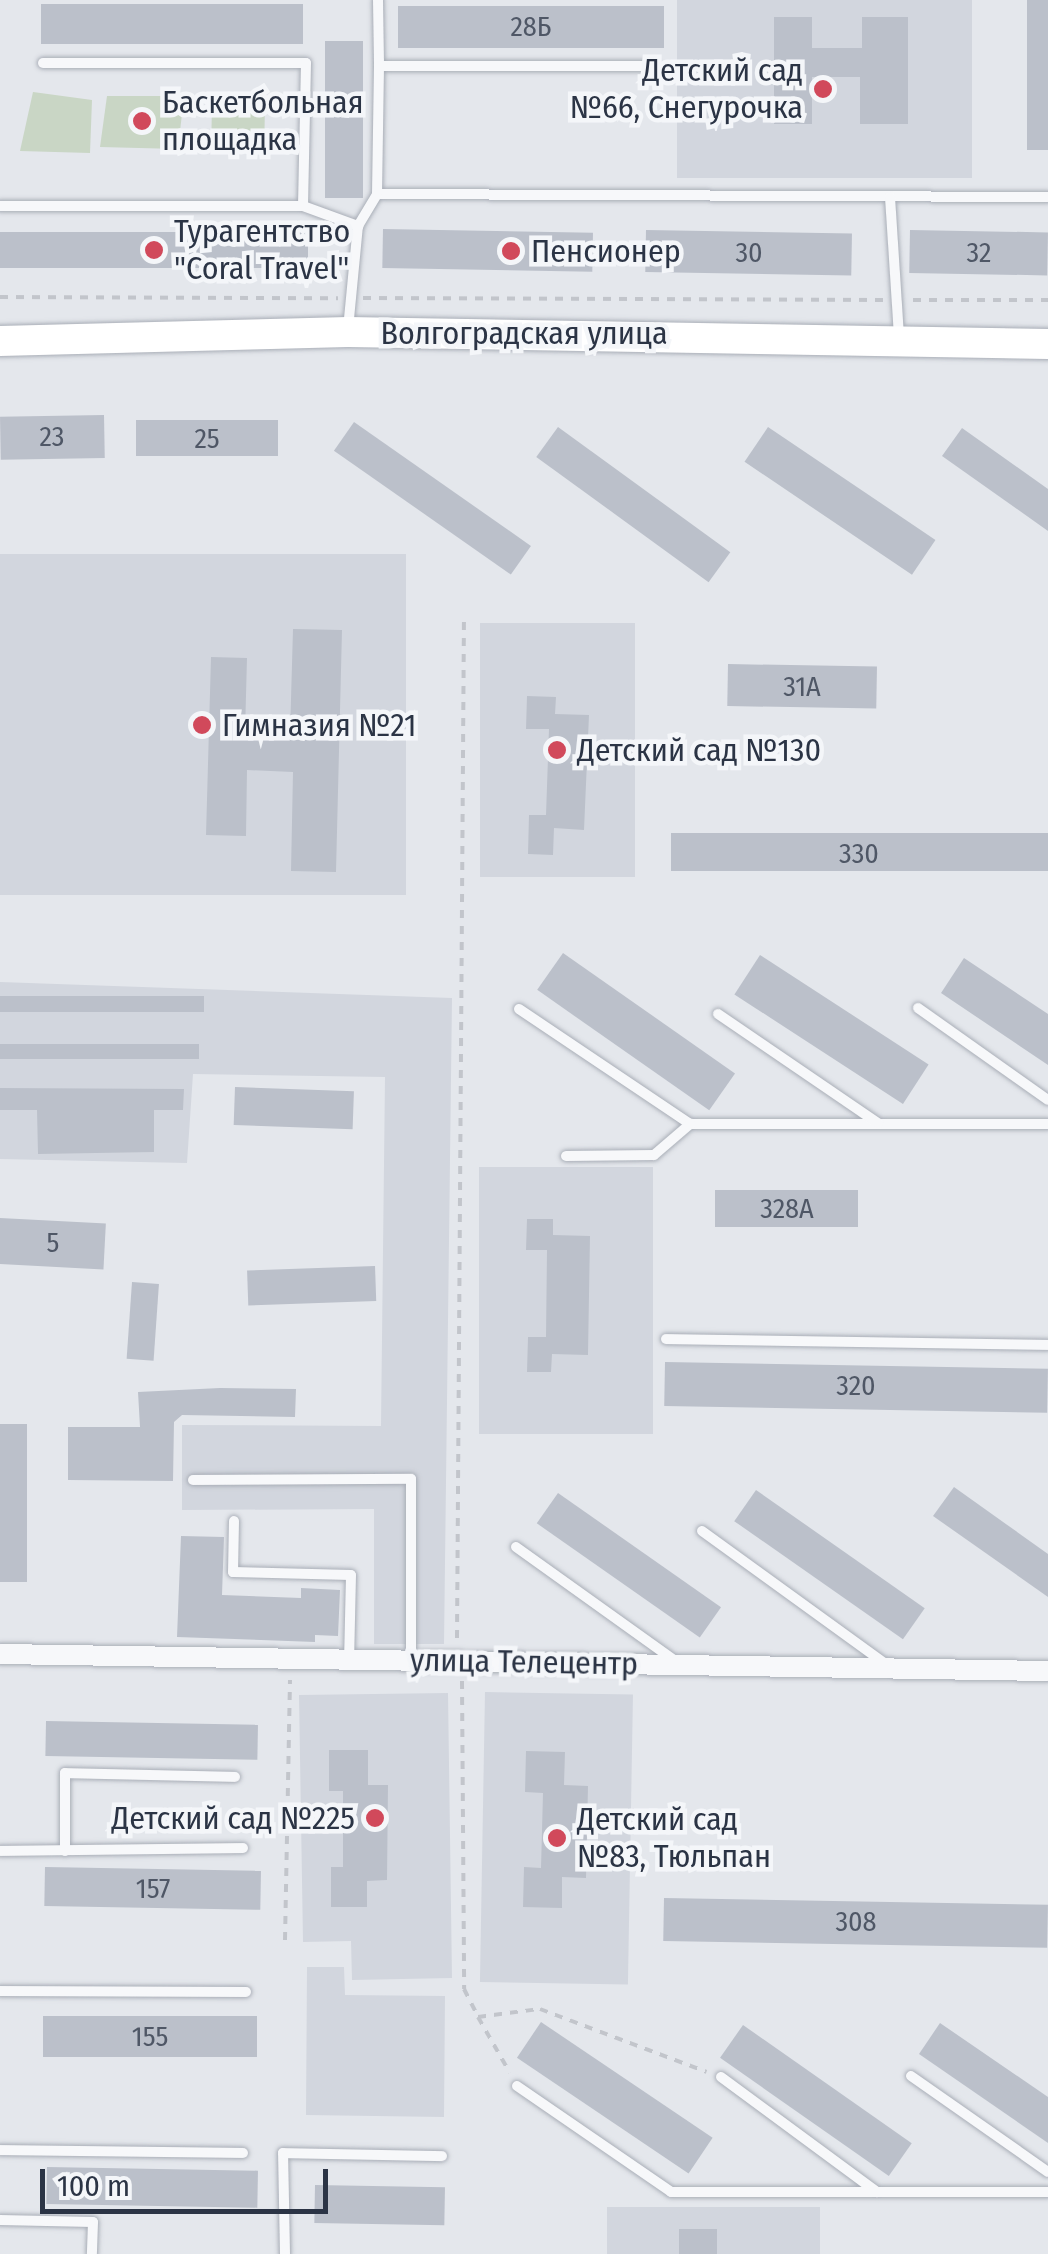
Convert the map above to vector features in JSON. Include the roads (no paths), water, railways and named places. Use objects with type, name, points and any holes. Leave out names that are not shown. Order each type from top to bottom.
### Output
[{"type":"main road","name":"Волгоградская улица","points":[[0,341],[348,332],[1048,344]]},
{"type":"street","name":"улица Телецентр","points":[[0,1654],[1048,1670]]},
{"type":"lane","points":[[348,332],[358,226],[378,194],[378,0]]},
{"type":"lane","points":[[43,64],[306,63],[303,206]]},
{"type":"lane","points":[[380,66],[654,66]]},
{"type":"lane","points":[[378,194],[1048,197]]},
{"type":"lane","points":[[890,198],[900,300],[899,340]]},
{"type":"lane","points":[[0,206],[303,206],[358,226]]},
{"type":"lane","points":[[520,1008],[690,1124],[1048,1124]]},
{"type":"lane","points":[[918,1008],[1048,1100]]},
{"type":"lane","points":[[718,1014],[880,1124]]},
{"type":"lane","points":[[566,1156],[654,1155],[690,1124]]},
{"type":"lane","points":[[666,1339],[1048,1345]]},
{"type":"lane","points":[[194,1480],[411,1479],[411,1661]]},
{"type":"lane","points":[[234,1521],[233,1572],[351,1575],[349,1660]]},
{"type":"lane","points":[[702,1531],[892,1668]]},
{"type":"lane","points":[[516,1547],[680,1665]]},
{"type":"lane","points":[[65,1851],[65,1772],[235,1777]]},
{"type":"lane","points":[[0,1850],[243,1848]]},
{"type":"lane","points":[[0,1991],[246,1992]]},
{"type":"lane","points":[[911,2076],[1048,2172]]},
{"type":"lane","points":[[720,2077],[877,2192]]},
{"type":"lane","points":[[517,2086],[670,2192],[1048,2192]]},
{"type":"lane","points":[[0,2150],[243,2154]]},
{"type":"lane","points":[[285,2254],[283,2153],[442,2156]]},
{"type":"lane","points":[[0,2220],[93,2222],[92,2254]]},
{"type":"place","name":"Детский сад №66, Снегурочка","points":[[823,89]]},
{"type":"place","name":"Баскетбольная площадка","points":[[142,121]]},
{"type":"place","name":"Турагентство \"Coral Travel\"","points":[[154,250]]},
{"type":"place","name":"Пенсионер","points":[[511,251]]},
{"type":"place","name":"Гимназия №21","points":[[202,725]]},
{"type":"place","name":"Детский сад №130","points":[[557,750]]},
{"type":"place","name":"Детский сад №225","points":[[375,1818]]},
{"type":"place","name":"Детский сад №83, Тюльпан","points":[[557,1838]]}]
